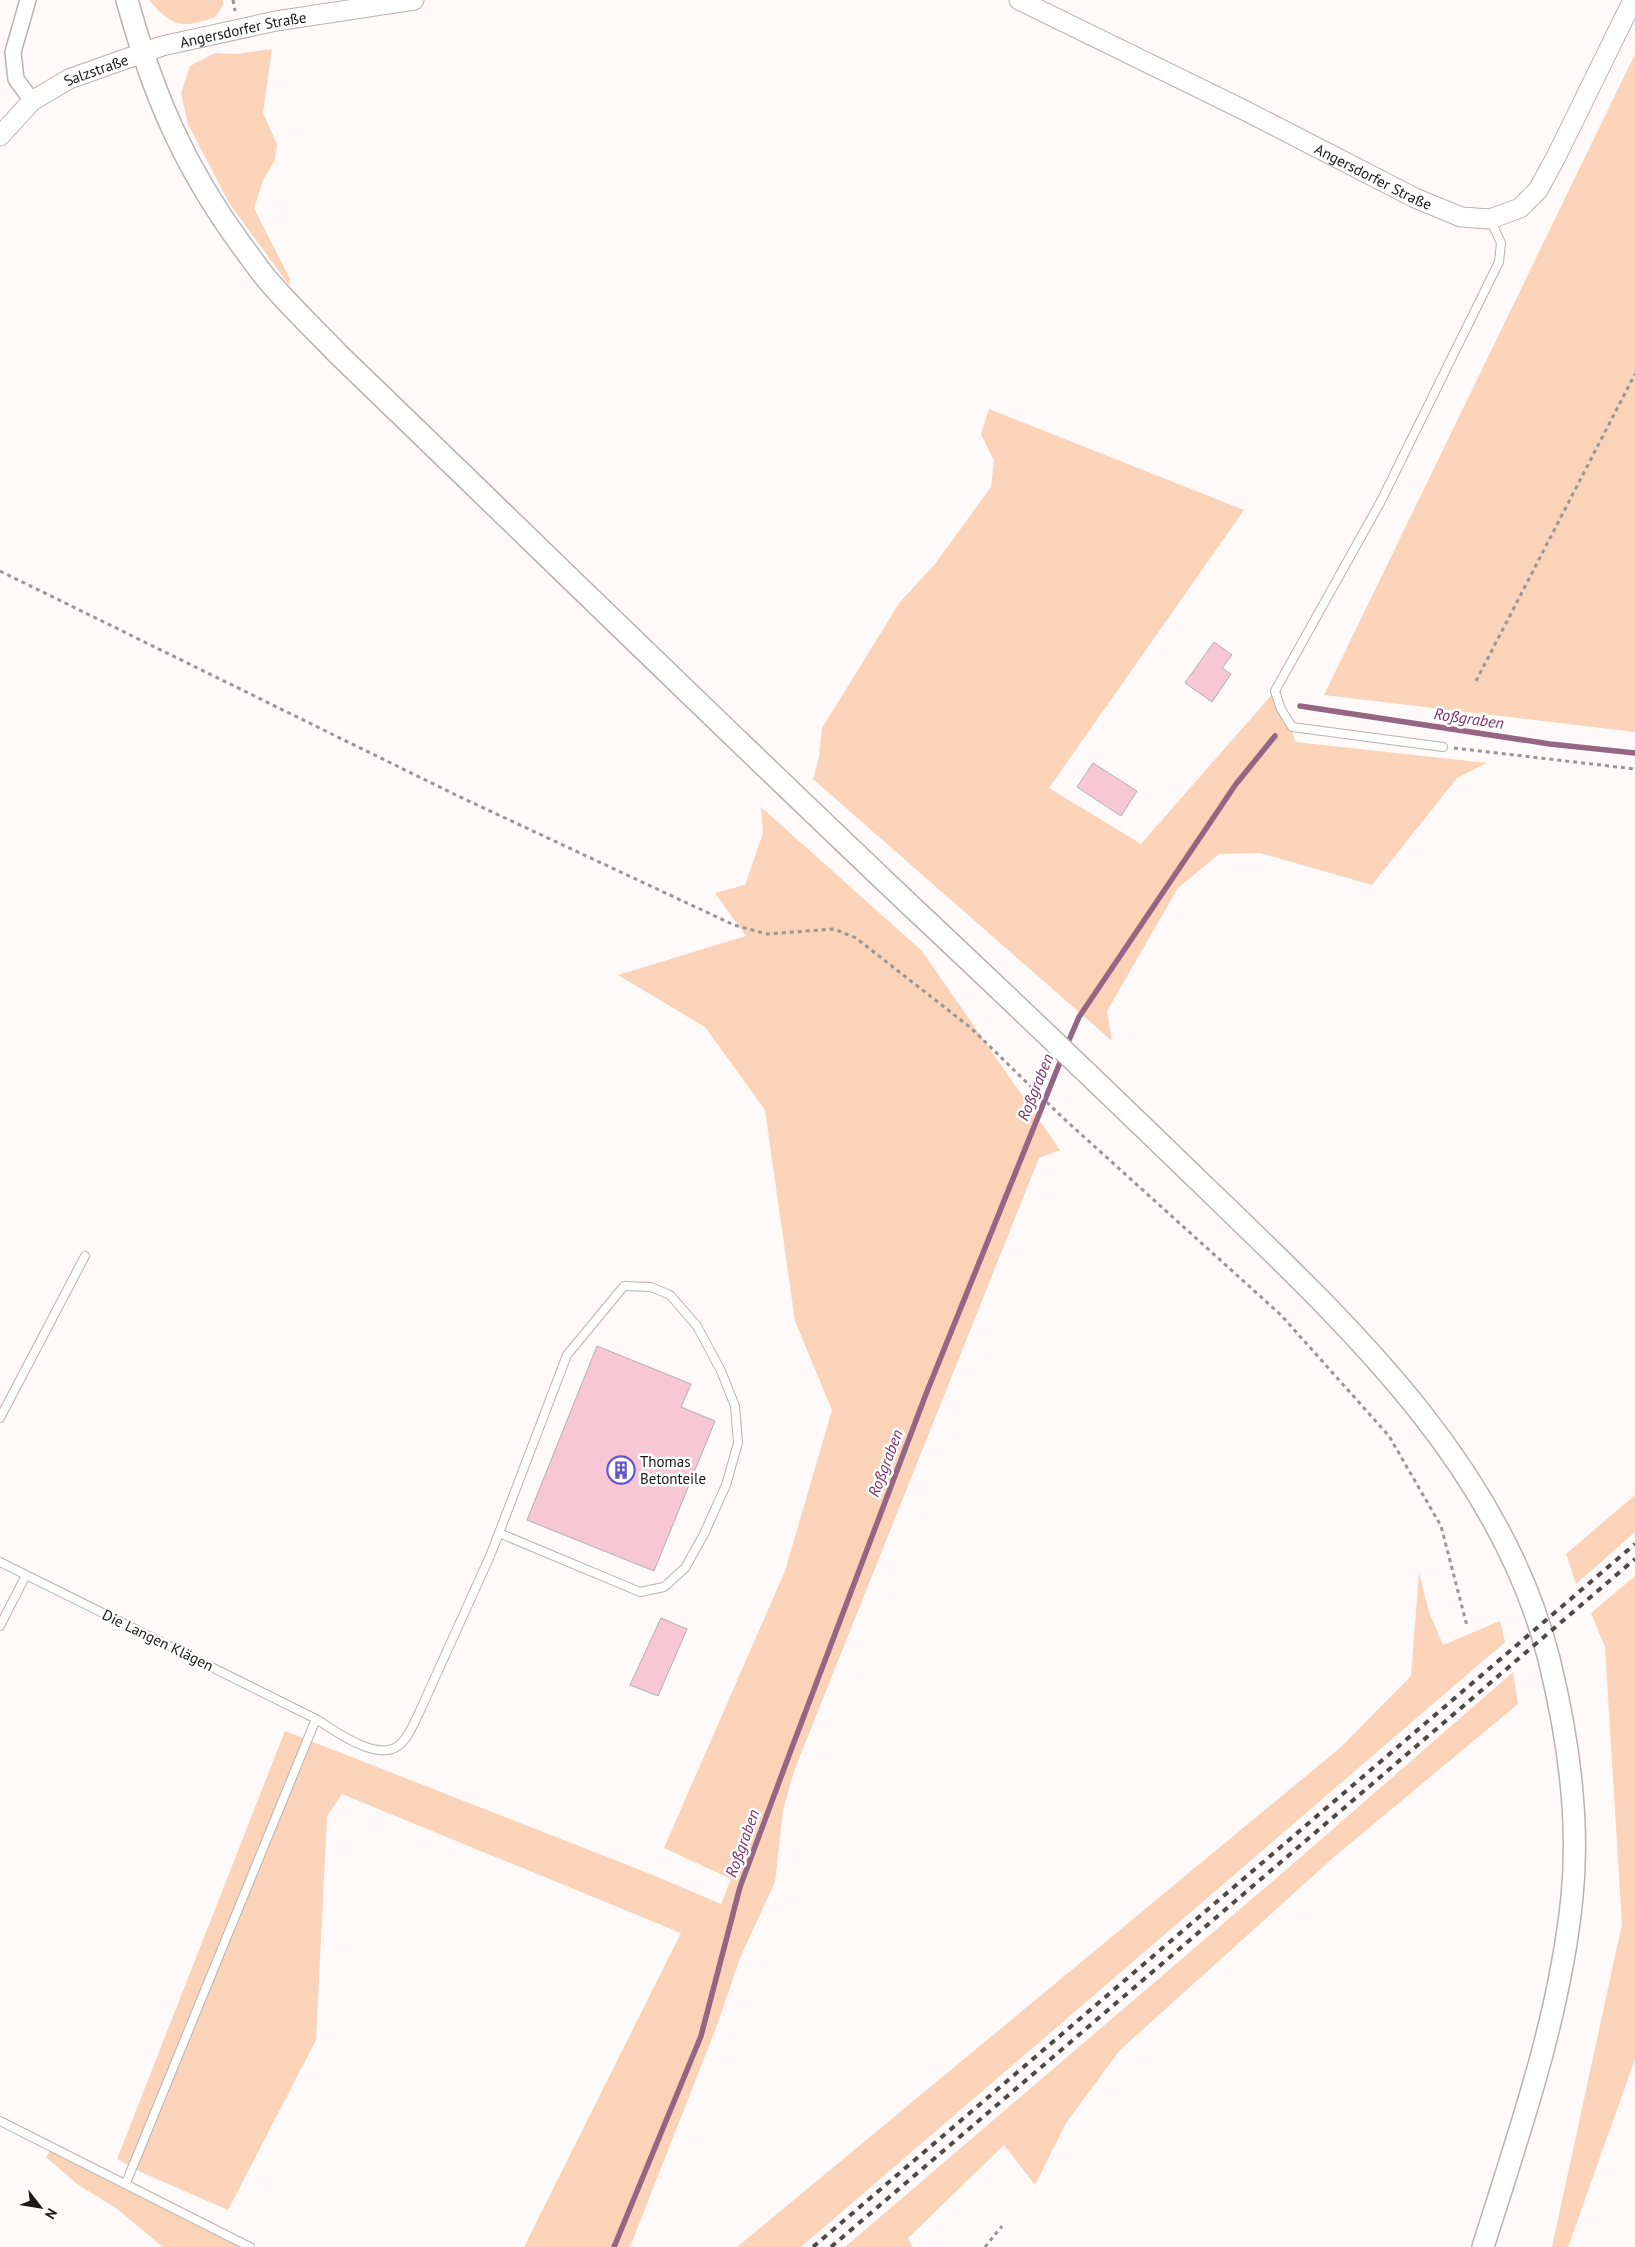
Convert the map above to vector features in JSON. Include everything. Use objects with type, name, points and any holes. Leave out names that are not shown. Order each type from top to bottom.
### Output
[{"type":"main road","points":[[127,0],[157,97],[176,139],[200,185],[271,284],[338,354],[908,903],[1083,1068],[1330,1310],[1411,1400],[1450,1449],[1479,1495],[1512,1556],[1529,1597],[1548,1655],[1561,1712],[1570,1773],[1573,1824],[1572,1893],[1565,1950],[1551,2019],[1527,2109],[1483,2247]]},
{"type":"street","points":[[28,0],[13,52],[16,79],[32,101]]},
{"type":"street","name":"Angersdorfer Straße","points":[[162,46],[276,21],[414,0]]},
{"type":"street","name":"Angersdorfer Straße","points":[[1019,0],[1242,109],[1414,198],[1461,217],[1490,219],[1520,208],[1538,190],[1633,0]]},
{"type":"street","name":"Salzstraße","points":[[0,136],[32,101],[69,79],[162,46]]},
{"type":"lane","points":[[1443,746],[1292,727],[1281,709],[1275,691],[1381,501],[1499,262],[1501,243],[1490,219]]},
{"type":"lane","points":[[0,1418],[86,1256]]},
{"type":"lane","points":[[624,1286],[650,1287],[670,1295],[697,1326],[721,1371],[735,1406],[738,1443],[726,1485],[704,1534],[685,1568],[664,1587],[640,1592],[499,1533],[567,1355],[624,1286]]},
{"type":"lane","name":"Die Langen Klägen","points":[[0,1562],[316,1719],[352,1741],[369,1748],[386,1750],[398,1747],[406,1738],[419,1713],[499,1533]]},
{"type":"lane","points":[[0,1626],[26,1575]]},
{"type":"lane","points":[[126,2184],[316,1719]]},
{"type":"lane","points":[[0,2121],[250,2247]]},
{"type":"path","points":[[1476,681],[1635,374]]},
{"type":"path","points":[[0,571],[458,796],[734,925],[767,934],[834,929],[856,938],[971,1028],[1062,1117],[1281,1315],[1389,1436],[1441,1526],[1467,1626]]},
{"type":"path","points":[[1443,746],[1635,769]]},
{"type":"path","points":[[985,2247],[1002,2226]]},
{"type":"shaded area","points":[[149,0],[223,0],[223,5],[215,17],[186,24],[178,23],[164,16]]},
{"type":"shaded area","points":[[272,49],[263,113],[277,144],[275,160],[263,180],[254,208],[290,279],[289,285],[229,203],[188,124],[181,93],[190,66],[215,53],[236,54]]},
{"type":"shaded area","points":[[1635,54],[1635,732],[1324,695]]},
{"type":"shaded area","points":[[989,409],[1244,510],[1049,788],[1141,844],[1275,691],[1296,742],[1487,763],[1457,778],[1372,885],[1260,853],[1219,854],[1178,888],[1107,1011],[1112,1041],[813,779],[819,757],[822,728],[900,602],[935,564],[991,487],[994,461],[981,434]]},
{"type":"shaded area","points":[[761,807],[922,951],[1060,1150],[1039,1158],[794,1771],[783,1810],[775,1882],[740,1958],[716,2028],[630,2247],[524,2247],[681,1933],[342,1794],[327,1816],[316,2040],[228,2210],[143,2173],[117,2159],[285,1731],[653,1875],[721,1904],[731,1879],[664,1848],[785,1571],[832,1410],[795,1321],[765,1110],[705,1027],[618,975],[746,936],[715,893],[745,885],[763,833]]},
{"type":"shaded area","points":[[1635,1495],[1635,1532],[1576,1584],[1566,1554]]},
{"type":"shaded area","points":[[1419,1573],[1429,1612],[1443,1645],[1500,1621],[1505,1642],[801,2247],[737,2247],[1341,1747],[1411,1676]]},
{"type":"shaded area","points":[[1635,1576],[1635,2059],[1568,2247],[1552,2247],[1622,1924],[1605,1647],[1591,1613]]},
{"type":"shaded area","points":[[1513,1672],[1518,1704],[1334,1857],[1120,2050],[1066,2123],[1035,2185],[1004,2145],[908,2238],[913,2247],[845,2247],[1301,1857]]},
{"type":"shaded area","points":[[53,2147],[250,2247],[163,2247],[116,2208],[77,2184],[46,2157]]},
{"type":"building","points":[[1214,642],[1232,655],[1222,668],[1231,674],[1212,702],[1185,683]]},
{"type":"building","points":[[1093,763],[1137,791],[1121,816],[1077,787]]},
{"type":"building","name":"Thomas Betonteile","points":[[597,1346],[691,1384],[681,1407],[715,1421],[654,1571],[527,1520]]},
{"type":"building","points":[[661,1618],[687,1629],[658,1696],[630,1685]]},
{"type":"waterway","name":"Roßgraben","points":[[1300,706],[1550,744],[1635,753]]},
{"type":"waterway","name":"Roßgraben","points":[[1066,1047],[1079,1017],[1236,784],[1275,736]]},
{"type":"waterway","name":"Roßgraben","points":[[614,2247],[701,2036],[740,1887],[791,1750],[926,1394],[1063,1055]]},
{"type":"railway","points":[[813,2247],[1635,1544]]},
{"type":"railway","points":[[831,2247],[1635,1559]]},
{"type":"place","name":"Thomas Betonteile","points":[[621,1470]]}]
